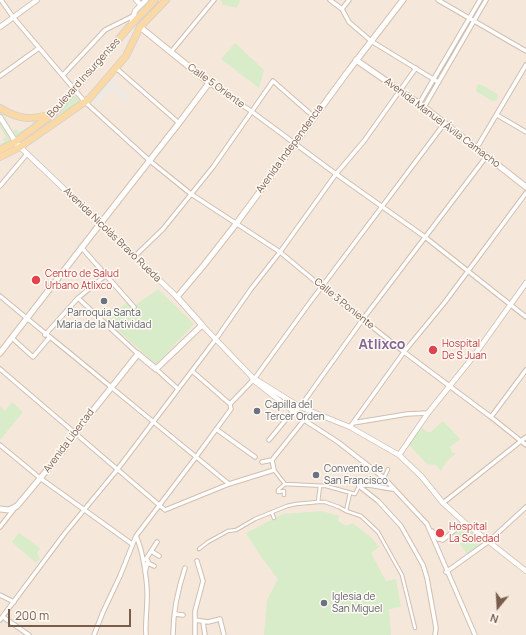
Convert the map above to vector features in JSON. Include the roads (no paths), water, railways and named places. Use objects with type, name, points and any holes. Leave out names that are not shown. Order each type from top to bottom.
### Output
[{"type":"main road","name":"Boulevard Insurgentes","points":[[0,150],[15,142],[54,113],[75,92],[130,26],[155,0]]},
{"type":"main road","name":"Boulevard Insurgentes","points":[[0,157],[20,147],[58,119],[85,102],[126,56],[140,27],[166,0]]},
{"type":"main road","name":"Avenida Independencia","points":[[177,297],[236,224],[294,143],[403,0]]},
{"type":"main road","name":"Calle 5 Oriente","points":[[140,27],[209,83]]},
{"type":"main road","name":"Avenida Manuel Ávila Camacho","points":[[356,60],[422,106],[526,187]]},
{"type":"main road","points":[[0,353],[209,83]]},
{"type":"main road","points":[[0,108],[12,115],[24,118],[35,118],[54,113]]},
{"type":"main road","name":"Avenida Nicolás Bravo Rueda","points":[[177,297],[202,325]]},
{"type":"main road","points":[[138,354],[156,369],[202,325]]},
{"type":"main road","name":"Avenida Libertad","points":[[14,509],[62,452],[75,433],[138,354]]},
{"type":"main road","points":[[0,509],[14,509]]},
{"type":"street","name":"Calle 3 Poniente","points":[[1,0],[13,17],[63,75],[75,92],[150,161],[191,194],[280,252],[404,352],[526,445]]},
{"type":"street","points":[[0,27],[37,0]]},
{"type":"street","points":[[136,0],[140,5]]},
{"type":"street","name":"Boulevard Insurgentes","points":[[130,26],[135,11],[146,0]]},
{"type":"street","points":[[172,52],[214,0]]},
{"type":"street","points":[[330,0],[342,10],[349,22],[371,41],[438,82]]},
{"type":"street","points":[[342,10],[349,0]]},
{"type":"street","points":[[438,0],[526,51]]},
{"type":"street","points":[[422,106],[434,79],[480,0]]},
{"type":"street","points":[[422,106],[438,82],[486,0]]},
{"type":"street","points":[[63,75],[105,30],[133,16]]},
{"type":"street","points":[[0,76],[39,48]]},
{"type":"street","points":[[476,149],[526,65]]},
{"type":"street","points":[[116,68],[179,123]]},
{"type":"street","points":[[29,635],[1,619],[65,533],[117,470],[192,371],[251,288],[280,252],[336,174],[364,141],[416,68]]},
{"type":"street","points":[[134,256],[163,229],[213,167],[273,81],[314,117]]},
{"type":"street","name":"Calle 5 Oriente","points":[[209,83],[251,111],[425,237],[526,317]]},
{"type":"street","points":[[497,115],[526,132]]},
{"type":"street","name":"Avenida Nicolás Bravo Rueda","points":[[0,117],[15,142],[177,297]]},
{"type":"street","points":[[94,635],[136,536],[216,429],[230,409],[230,404],[253,378],[444,124]]},
{"type":"street","points":[[0,186],[27,154]]},
{"type":"street","points":[[269,440],[293,411],[300,407],[363,319],[486,156]]},
{"type":"street","points":[[351,425],[404,352],[445,302],[526,193]]},
{"type":"street","points":[[82,248],[134,307]]},
{"type":"street","points":[[12,338],[33,357],[47,336],[78,298],[106,275]]},
{"type":"street","points":[[399,455],[428,413],[473,357],[526,283]]},
{"type":"street","points":[[0,296],[229,484]]},
{"type":"street","points":[[78,298],[138,354]]},
{"type":"street","points":[[202,325],[253,378],[304,420],[338,442],[384,478],[441,541]]},
{"type":"street","points":[[0,369],[165,510],[229,484],[274,470]]},
{"type":"street","points":[[156,369],[178,389]]},
{"type":"street","points":[[491,417],[526,370]]},
{"type":"street","points":[[192,371],[230,404]]},
{"type":"street","points":[[253,378],[300,407],[351,425],[399,455],[422,477],[443,503],[488,542],[526,571]]},
{"type":"street","points":[[351,425],[407,414],[428,413]]},
{"type":"street","points":[[262,462],[272,460],[304,420]]},
{"type":"street","points":[[216,429],[255,457]]},
{"type":"street","points":[[443,503],[522,442],[526,437]]},
{"type":"street","points":[[0,445],[40,478],[132,544]]},
{"type":"street","points":[[272,460],[274,470],[285,484]]},
{"type":"street","points":[[384,478],[388,469]]},
{"type":"street","points":[[368,478],[368,485]]},
{"type":"street","points":[[284,494],[284,491],[278,492],[278,490],[285,484],[320,486],[355,494],[362,485],[394,489]]},
{"type":"street","points":[[318,502],[320,486]]},
{"type":"street","points":[[360,486],[378,500],[401,526],[423,565],[427,578],[436,628],[435,635]]},
{"type":"street","points":[[346,511],[350,493]]},
{"type":"street","points":[[199,549],[208,542],[228,531],[236,530],[255,519],[296,504],[325,502],[339,506],[346,511],[361,516],[371,524],[387,546],[402,575],[415,628]]},
{"type":"street","points":[[446,572],[488,542],[526,507]]},
{"type":"street","name":"Avenida Libertad","points":[[0,527],[14,509]]},
{"type":"street","points":[[272,513],[274,518]]},
{"type":"street","points":[[435,543],[443,540],[464,522]]},
{"type":"street","points":[[427,524],[446,572],[475,635]]},
{"type":"street","points":[[136,536],[142,544],[148,599],[146,635]]},
{"type":"street","points":[[145,573],[148,563],[146,559],[157,542]]},
{"type":"street","points":[[151,551],[159,556]]},
{"type":"street","points":[[195,635],[195,611],[203,581],[197,561]]},
{"type":"street","points":[[148,563],[154,566]]},
{"type":"street","points":[[173,635],[179,585],[185,568]]},
{"type":"street","points":[[0,596],[14,602]]},
{"type":"street","points":[[175,614],[183,615]]},
{"type":"street","points":[[195,620],[203,622],[220,619],[224,635]]},
{"type":"street","points":[[203,622],[205,635]]},
{"type":"place","name":"Centro de Salud Urbano Atlixco","points":[[36,280]]},
{"type":"place","name":"Parroquia Santa Maria de la Natividad","points":[[104,301]]},
{"type":"place","name":"Hospital De S Juan","points":[[433,350]]},
{"type":"place","name":"Capilla del Tercer Orden","points":[[257,411]]},
{"type":"place","name":"Convento de San Francisco","points":[[316,475]]},
{"type":"place","name":"Hospital La Soledad","points":[[440,533]]},
{"type":"place","name":"Iglesia de San Miguel","points":[[324,603]]},
{"type":"district","name":"Atlixco","points":[[382,345]]}]
